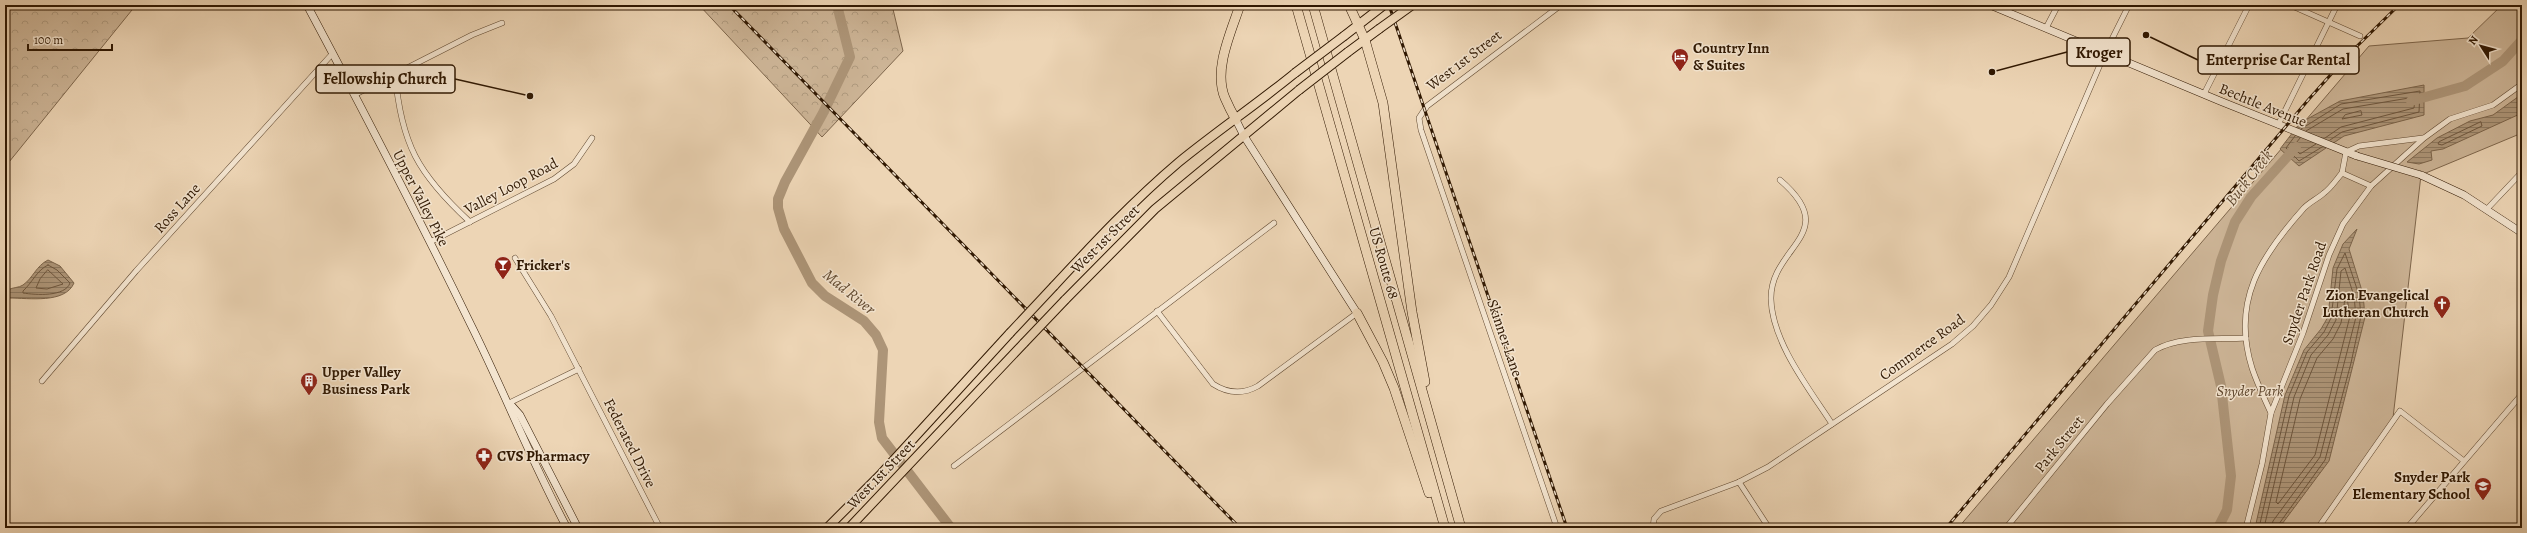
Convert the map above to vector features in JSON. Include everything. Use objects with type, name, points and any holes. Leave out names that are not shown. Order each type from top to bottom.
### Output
[{"type":"highway","points":[[1236,120],[1224,97],[1222,74],[1225,52],[1240,5]]},
{"type":"highway","name":"US Route 68","points":[[1296,5],[1444,528]]},
{"type":"highway","name":"US Route 68","points":[[1313,5],[1461,528]]},
{"type":"highway","points":[[1349,5],[1365,40],[1387,123],[1412,312],[1428,393],[1430,417]]},
{"type":"highway","points":[[1357,313],[1383,362],[1394,388],[1422,476],[1444,528]]},
{"type":"main road","name":"Upper Valley Pike","points":[[307,5],[430,242],[510,403],[530,455],[567,528]]},
{"type":"main road","name":"West 1st Street","points":[[827,528],[881,474],[1109,227],[1148,189],[1180,162],[1384,5]]},
{"type":"main road","name":"West 1st Street","points":[[849,528],[1065,300],[1155,209],[1299,90],[1411,5]]},
{"type":"main road","name":"Bechtle Avenue","points":[[1990,5],[2336,149],[2421,175],[2487,209],[2522,233]]},
{"type":"main road","points":[[1236,120],[1244,136],[1357,313]]},
{"type":"main road","name":"Upper Valley Pike","points":[[510,403],[520,415],[578,528]]},
{"type":"street","name":"West 1st Street","points":[[1430,155],[1420,123],[1420,114],[1424,109],[1560,5]]},
{"type":"street","points":[[2046,28],[2058,5]]},
{"type":"street","name":"Commerce Road","points":[[1653,528],[1654,519],[1661,511],[1739,482],[1768,467],[1952,344],[1973,326],[1991,305],[2009,277],[2105,53],[2128,5]]},
{"type":"street","points":[[2204,94],[2249,5]]},
{"type":"street","points":[[2290,5],[2360,36]]},
{"type":"street","points":[[2278,125],[2337,5]]},
{"type":"street","points":[[354,95],[472,35],[502,23]]},
{"type":"street","name":"Ross Lane","points":[[42,381],[139,267],[333,53]]},
{"type":"street","points":[[396,73],[402,124],[412,151],[437,189],[470,222]]},
{"type":"street","name":"Snyder Park Road","points":[[2246,528],[2260,472],[2271,413],[2303,333],[2320,279],[2338,235],[2350,214],[2371,186],[2424,138],[2450,119],[2493,105],[2522,84]]},
{"type":"street","name":"Valley Loop Road","points":[[430,242],[554,179],[574,164],[592,138]]},
{"type":"street","points":[[2271,413],[2252,367],[2246,338],[2248,299],[2253,278],[2284,231],[2306,207],[2324,193],[2342,173],[2346,152],[2359,146],[2424,138]]},
{"type":"street","name":"Skinner Lane","points":[[1430,155],[1557,528]]},
{"type":"street","points":[[2487,209],[2522,172]]},
{"type":"street","points":[[2342,173],[2371,186]]},
{"type":"street","points":[[1780,180],[1793,191],[1803,206],[1805,227],[1800,240],[1783,261],[1774,279],[1771,298],[1773,313],[1779,334],[1793,361],[1832,424]]},
{"type":"street","points":[[954,466],[1274,223]]},
{"type":"street","name":"Federated Drive","points":[[515,258],[551,316],[660,528]]},
{"type":"street","points":[[1157,311],[1213,384],[1226,391],[1240,393],[1258,386],[1357,313]]},
{"type":"street","name":"Park Street","points":[[2006,528],[2131,377],[2156,350],[2164,345],[2202,340],[2246,338]]},
{"type":"street","points":[[510,403],[579,369]]},
{"type":"street","points":[[2406,528],[2522,394]]},
{"type":"street","points":[[2318,528],[2400,411],[2464,461]]},
{"type":"street","points":[[1739,482],[1769,528]]},
{"type":"green space","points":[[5,5],[136,5],[5,167]]},
{"type":"green space","points":[[699,5],[892,5],[903,51],[822,137]]},
{"type":"green space","name":"Snyder Park","points":[[2502,5],[2522,5],[2522,133],[2421,175],[2393,418],[2317,528],[1958,528],[2369,46],[2468,38]]},
{"type":"water","points":[[2424,85],[2424,115],[2344,136],[2299,166],[2280,149],[2300,123],[2340,101]]},
{"type":"water","points":[[2522,94],[2522,113],[2443,149],[2431,151],[2432,160],[2419,164],[2407,162],[2437,138],[2470,121],[2493,115]]},
{"type":"water","points":[[2357,229],[2349,249],[2363,294],[2365,317],[2329,461],[2279,528],[2255,528],[2285,395],[2304,350],[2321,329],[2328,317],[2333,268],[2343,244]]},
{"type":"water","points":[[48,260],[60,266],[74,283],[69,290],[55,297],[36,299],[9,298],[8,290],[23,285],[40,265]]},
{"type":"waterway","name":"Mad River","points":[[837,5],[850,57],[823,113],[785,182],[778,199],[778,208],[784,229],[812,283],[825,296],[864,321],[876,335],[883,350],[879,422],[882,438],[951,528]]},
{"type":"waterway","name":"Buck Creek","points":[[2411,101],[2465,86],[2503,61],[2522,40]]},
{"type":"waterway","name":"Buck Creek","points":[[2218,528],[2227,510],[2231,476],[2221,386],[2208,331],[2213,295],[2221,261],[2235,222],[2251,197],[2296,147]]},
{"type":"railway","points":[[729,5],[1240,528]]},
{"type":"railway","points":[[1389,5],[1567,528]]},
{"type":"railway","points":[[1946,528],[2309,99],[2350,53],[2399,5]]},
{"type":"place","name":"Enterprise Car Rental","points":[[2146,35]]},
{"type":"place","name":"Country Inn & Suites","points":[[1680,72]]},
{"type":"place","name":"Kroger","points":[[1992,72]]},
{"type":"place","name":"Fellowship Church","points":[[530,96]]},
{"type":"place","name":"Fricker's","points":[[503,280]]},
{"type":"place","name":"Zion Evangelical Lutheran Church","points":[[2442,319]]},
{"type":"place","name":"Upper Valley Business Park","points":[[309,396]]},
{"type":"place","name":"CVS Pharmacy","points":[[484,471]]},
{"type":"place","name":"Snyder Park Elementary School","points":[[2483,501]]}]
